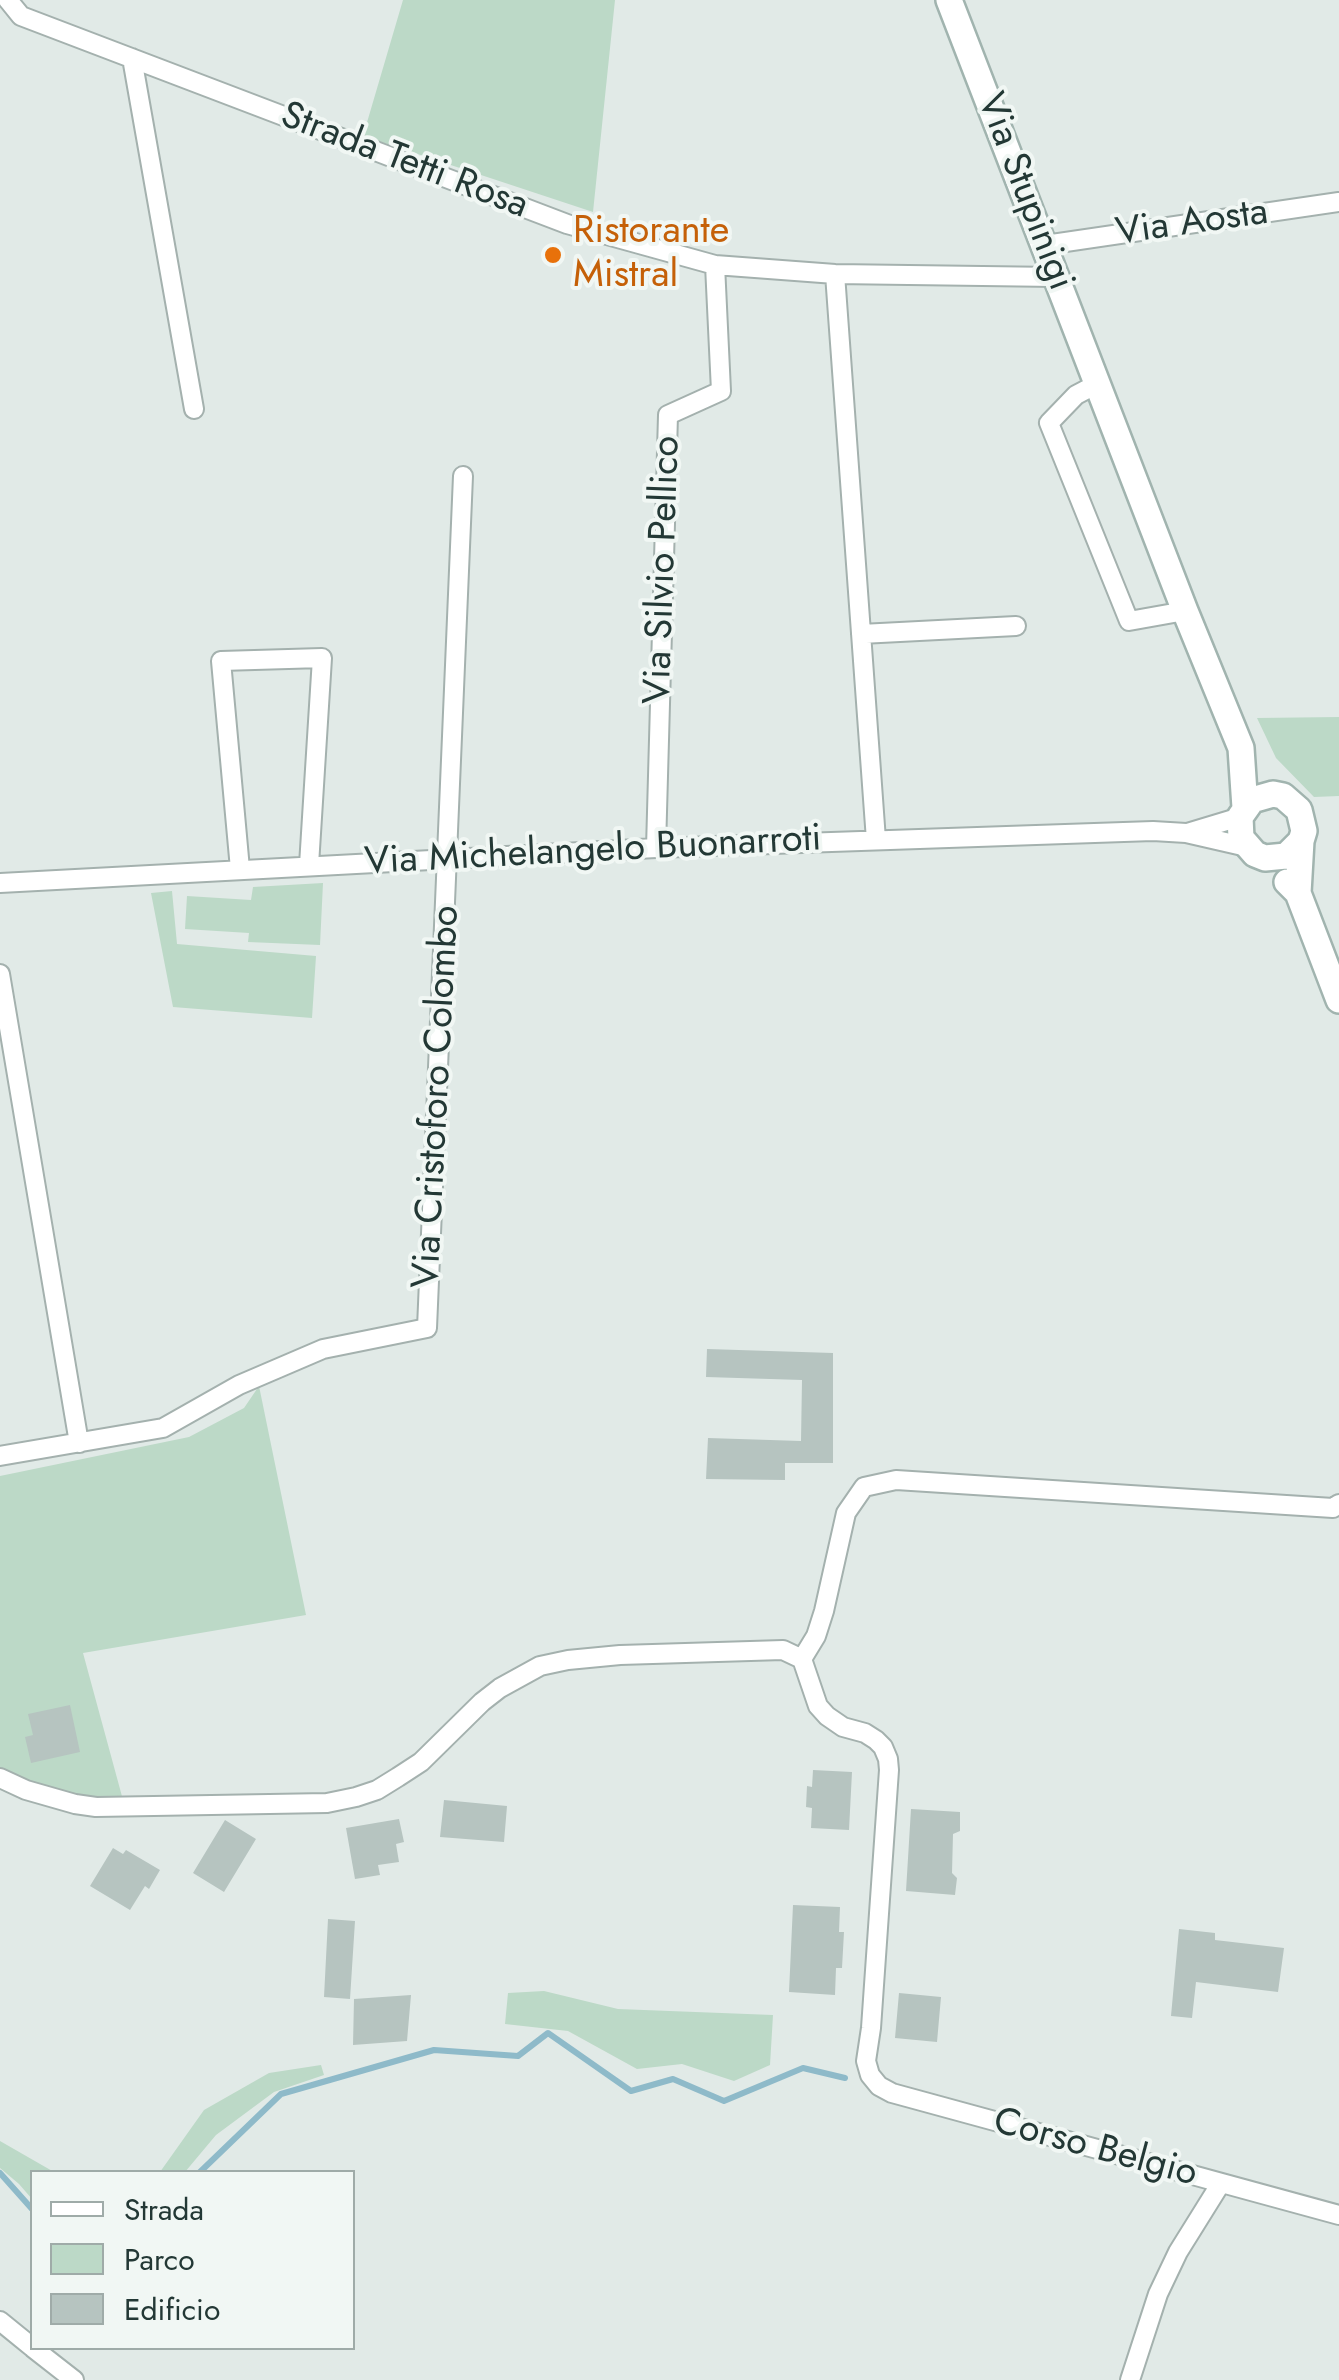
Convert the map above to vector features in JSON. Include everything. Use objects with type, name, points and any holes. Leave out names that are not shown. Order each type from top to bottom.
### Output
[{"type":"street","name":"Strada Tetti Rosa","points":[[8,0],[21,16],[567,224],[715,265],[836,274],[1056,277]]},
{"type":"street","name":"Via Stupinigi","points":[[949,0],[1241,748],[1283,796]]},
{"type":"street","points":[[132,58],[194,410]]},
{"type":"street","name":"Via Aosta","points":[[1045,245],[1339,202]]},
{"type":"street","name":"Via Silvio Pellico","points":[[656,848],[668,415],[720,391],[715,265]]},
{"type":"street","points":[[836,274],[876,840]]},
{"type":"street","points":[[1098,384],[1076,395],[1049,422],[1130,622],[1185,611]]},
{"type":"street","name":"Via Cristoforo Colombo","points":[[0,1456],[163,1428],[239,1385],[324,1349],[427,1328],[463,476]]},
{"type":"street","points":[[861,634],[1016,626]]},
{"type":"street","points":[[240,869],[222,661],[322,658],[309,865]]},
{"type":"street","name":"Via Stupinigi","points":[[1241,748],[1242,813]]},
{"type":"street","points":[[1298,893],[1241,838],[1242,813],[1252,800],[1283,796],[1300,810],[1304,831],[1298,893],[1339,1000]]},
{"type":"street","name":"Via Michelangelo Buonarroti","points":[[1186,833],[1242,813]]},
{"type":"street","name":"Via Michelangelo Buonarroti","points":[[0,883],[656,848],[1152,831],[1186,833],[1256,853]]},
{"type":"street","points":[[1256,853],[1275,859],[1286,856],[1301,841]]},
{"type":"street","points":[[0,974],[80,1443]]},
{"type":"street","points":[[0,1778],[26,1790],[96,1807],[326,1802],[356,1797],[398,1777],[421,1762],[482,1702],[540,1666],[620,1655],[730,1650],[783,1650],[802,1659],[816,1636],[824,1611],[846,1513],[864,1486],[896,1480],[1334,1508],[1339,1504]]},
{"type":"street","name":"Corso Belgio","points":[[802,1659],[814,1695],[827,1716],[876,1740],[888,1760],[872,2028],[866,2061],[870,2075],[880,2086],[892,2093],[1339,2215]]},
{"type":"street","points":[[1130,2380],[1158,2294],[1178,2252],[1221,2183]]},
{"type":"street","points":[[0,2321],[30,2345]]},
{"type":"street","points":[[37,2350],[74,2380]]},
{"type":"green space","points":[[403,0],[615,0],[593,212],[363,136]]},
{"type":"green space","points":[[1339,717],[1339,796],[1314,797],[1276,758],[1257,718]]},
{"type":"green space","points":[[323,883],[320,945],[248,942],[249,933],[185,929],[187,896],[251,900],[253,887]]},
{"type":"green space","points":[[172,891],[177,944],[316,956],[312,1018],[173,1007],[151,893]]},
{"type":"green space","points":[[259,1386],[306,1615],[83,1653],[123,1800],[73,1794],[6,1774],[0,1770],[0,1476],[189,1437],[244,1408]]},
{"type":"green space","points":[[544,1991],[618,2009],[773,2015],[770,2065],[734,2081],[682,2064],[637,2069],[568,2031],[505,2024],[508,1993]]},
{"type":"green space","points":[[321,2065],[324,2075],[274,2092],[216,2135],[187,2170],[161,2170],[204,2110],[269,2073]]},
{"type":"green space","points":[[0,2141],[51,2170],[30,2170],[30,2197],[0,2168]]},
{"type":"building","points":[[707,1349],[833,1353],[833,1463],[785,1463],[785,1480],[706,1479],[708,1438],[801,1441],[802,1380],[706,1377]]},
{"type":"building","points":[[70,1705],[80,1752],[31,1763],[25,1737],[33,1735],[28,1714]]},
{"type":"building","points":[[813,1770],[852,1772],[849,1830],[811,1828],[812,1808],[806,1807]]},
{"type":"building","points":[[444,1800],[507,1806],[504,1842],[440,1837]]},
{"type":"building","points":[[911,1809],[960,1812],[960,1831],[953,1834],[955,1895],[906,1891]]},
{"type":"building","points":[[399,1819],[404,1842],[396,1844],[399,1862],[378,1865],[380,1875],[355,1879],[346,1828]]},
{"type":"building","points":[[225,1820],[256,1839],[224,1892],[193,1873]]},
{"type":"building","points":[[113,1848],[123,1854],[126,1850],[160,1870],[130,1910],[90,1886]]},
{"type":"building","points":[[793,1905],[840,1907],[839,1932],[844,1932],[842,1968],[836,1968],[835,1995],[789,1992]]},
{"type":"building","points":[[328,1919],[355,1921],[350,1999],[324,1997]]},
{"type":"building","points":[[1179,1929],[1215,1933],[1215,1940],[1284,1948],[1278,1992],[1196,1982],[1192,2018],[1171,2016]]},
{"type":"building","points":[[899,1993],[941,1997],[937,2042],[895,2038]]},
{"type":"building","points":[[411,1995],[407,2041],[353,2045],[354,1999]]},
{"type":"waterway","points":[[202,2170],[281,2094],[434,2050],[518,2056],[548,2033],[631,2091],[673,2079],[724,2101],[803,2068],[845,2078]]},
{"type":"waterway","points":[[0,2173],[30,2207]]},
{"type":"place","name":"Ristorante Mistral","points":[[553,255]]}]
